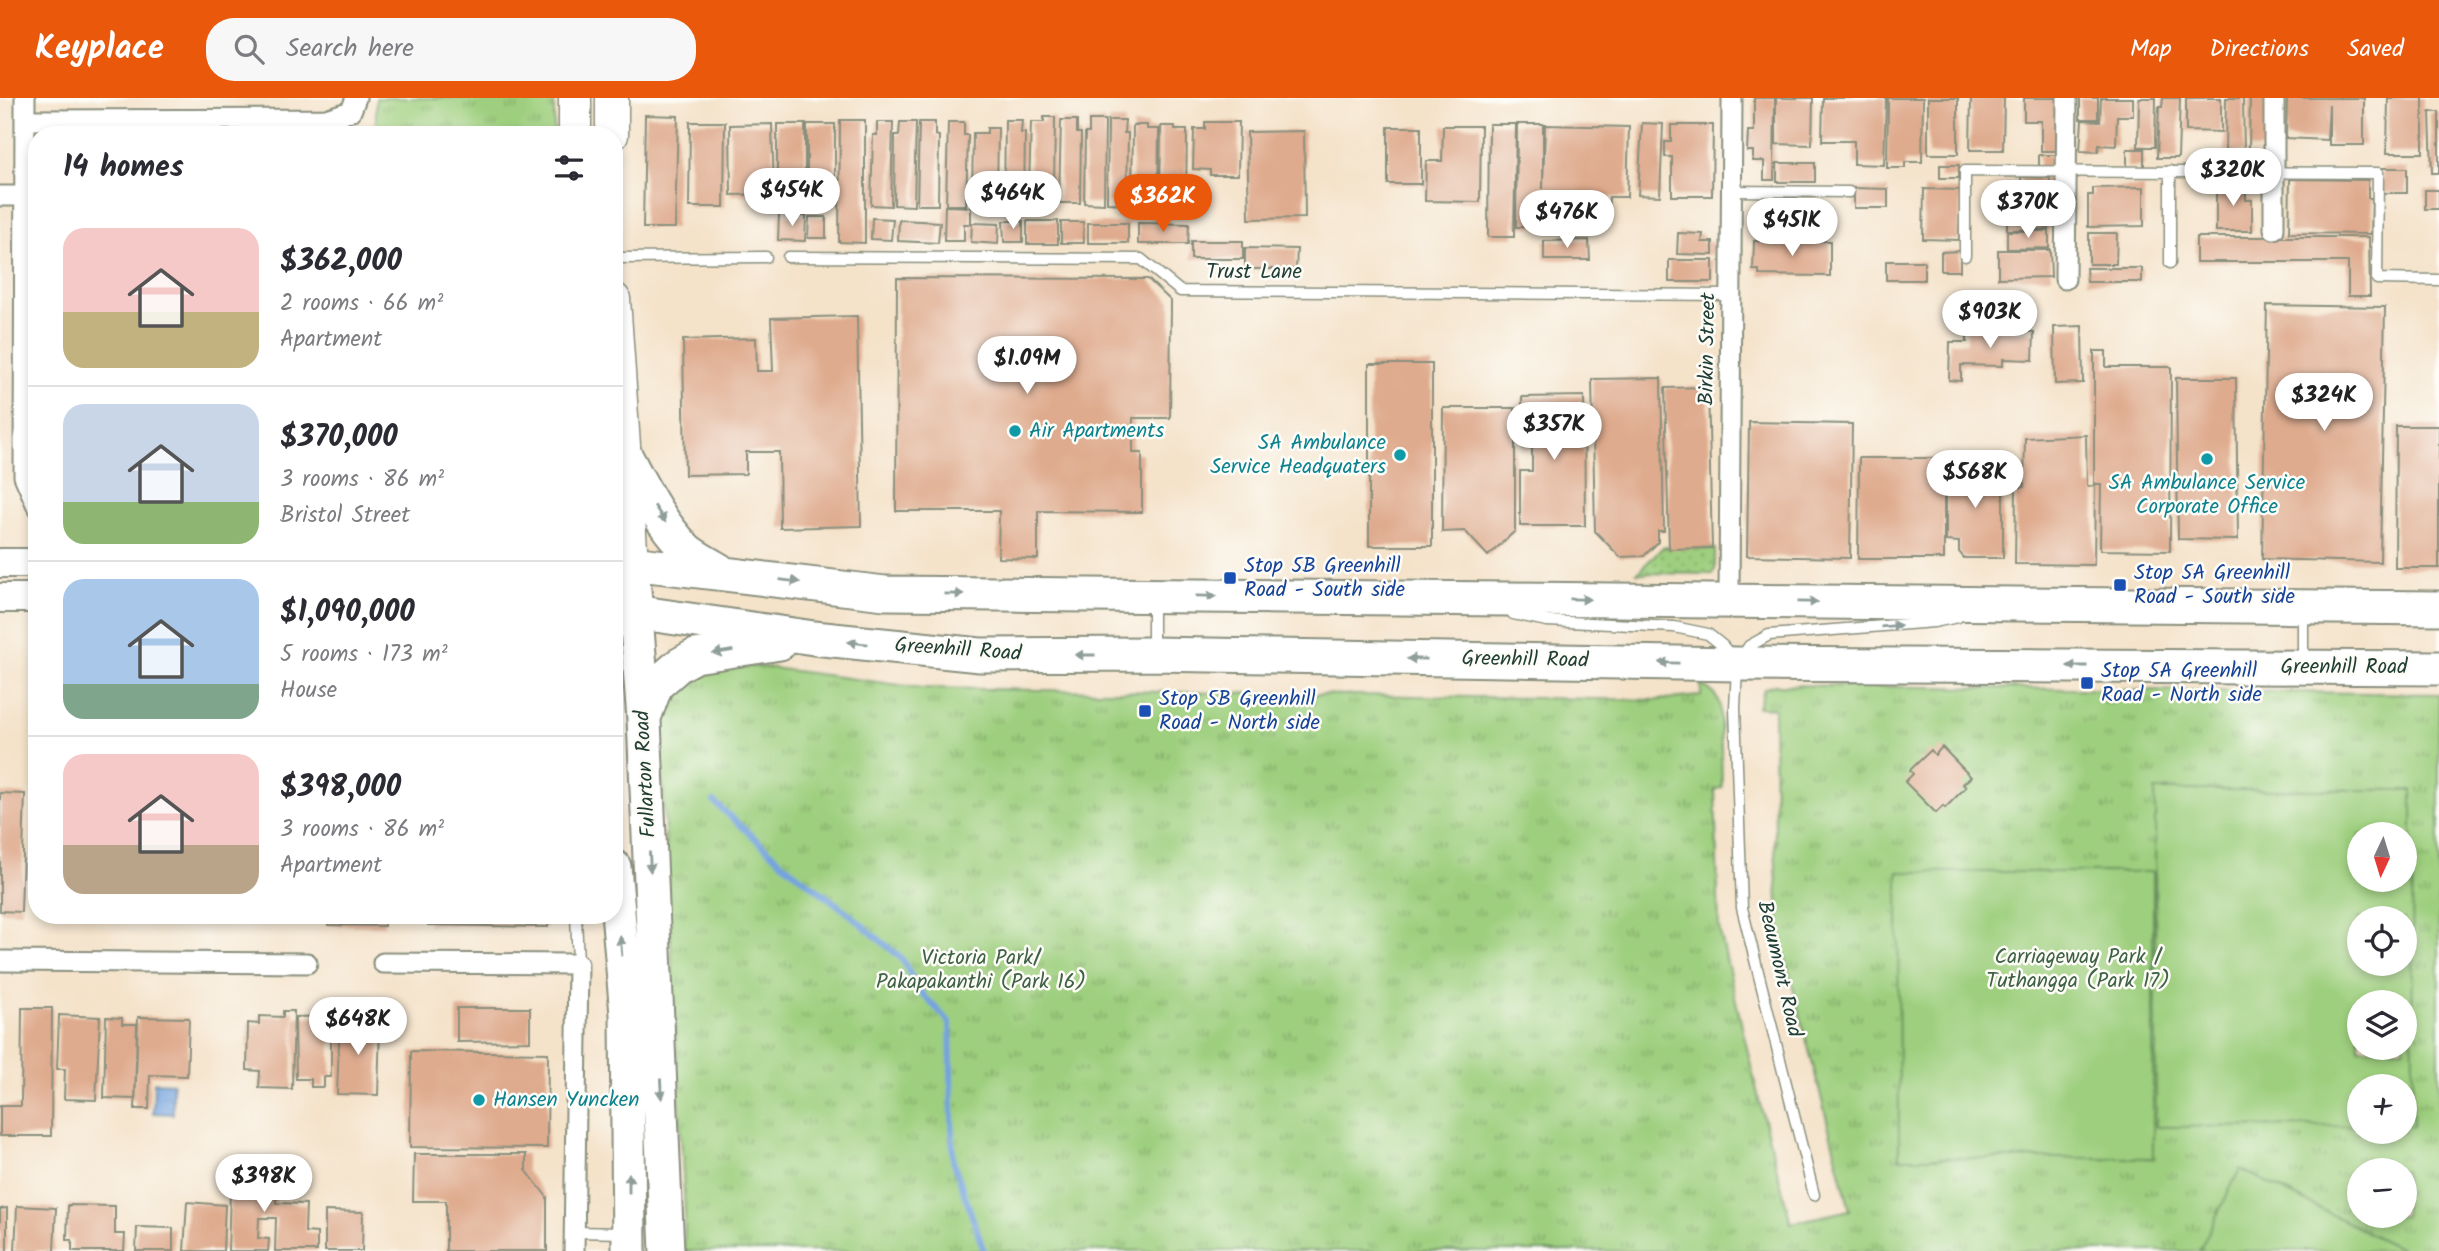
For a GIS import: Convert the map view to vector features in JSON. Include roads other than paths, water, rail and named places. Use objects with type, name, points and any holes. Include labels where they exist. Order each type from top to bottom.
[{"type":"highway","points":[[625,455],[647,495],[687,550],[723,572]]},
{"type":"highway","points":[[623,562],[885,593],[2439,608]]},
{"type":"highway","name":"Fullarton Road","points":[[623,562],[625,611],[644,720],[667,1251]]},
{"type":"highway","name":"Greenhill Road","points":[[625,611],[814,638],[980,655],[1153,654],[1737,664],[2439,668]]},
{"type":"highway","points":[[644,720],[656,685],[679,665],[695,656],[814,638]]},
{"type":"highway","points":[[619,924],[627,1014],[629,1242]]},
{"type":"main road","points":[[575,126],[576,98]]},
{"type":"main road","points":[[612,98],[612,126]]},
{"type":"main road","name":"Fullarton Road","points":[[623,427],[623,562]]},
{"type":"main road","points":[[0,563],[28,563]]},
{"type":"main road","points":[[0,598],[28,598]]},
{"type":"street","points":[[25,98],[24,476],[28,485]]},
{"type":"street","points":[[25,120],[326,119],[351,111],[356,98]]},
{"type":"street","name":"Birkin Street","points":[[1729,601],[1732,98]]},
{"type":"street","points":[[2065,279],[2067,98]]},
{"type":"street","points":[[2274,98],[2274,229]]},
{"type":"street","points":[[0,196],[24,196]]},
{"type":"street","points":[[0,961],[307,962]]},
{"type":"street","points":[[383,963],[578,964],[574,1241]]},
{"type":"lane","points":[[1965,256],[1965,171],[2378,173],[2377,279],[2439,280]]},
{"type":"lane","points":[[2170,171],[2170,263]]},
{"type":"lane","points":[[1733,191],[1849,192]]},
{"type":"lane","points":[[623,258],[766,257]]},
{"type":"lane","name":"Trust Lane","points":[[788,257],[1141,259],[1180,291],[1732,295]]},
{"type":"lane","points":[[1153,596],[1153,654]]},
{"type":"lane","points":[[1444,598],[1495,610]]},
{"type":"lane","points":[[1508,612],[1547,621],[1674,627],[1708,634],[1723,646],[1737,664],[1749,646],[1769,635],[1934,622],[2019,604]]},
{"type":"lane","points":[[2302,667],[2304,607]]},
{"type":"lane","name":"Beaumont Road","points":[[1737,664],[1735,708],[1742,908],[1814,1195]]},
{"type":"lane","points":[[576,924],[578,964]]},
{"type":"lane","points":[[574,1241],[629,1242]]},
{"type":"water","points":[[154,1082],[173,1083],[173,1114],[153,1113]]},
{"type":"waterway","points":[[714,802],[785,865],[847,912],[902,959],[918,989],[950,1023],[953,1161],[984,1251]]},
{"type":"place","name":"Air Apartments","points":[[1015,431]]},
{"type":"place","name":"SA Ambulance Service Headquaters","points":[[1400,455]]},
{"type":"place","name":"SA Ambulance Service Corporate Office","points":[[2207,459]]},
{"type":"place","name":"Stop 5B Greenhill Road - South side","points":[[1230,578]]},
{"type":"place","name":"Stop 5A Greenhill Road - South side","points":[[2120,585]]},
{"type":"place","name":"Stop 5A Greenhill Road - North side","points":[[2087,683]]},
{"type":"place","name":"Stop 5B Greenhill Road - North side","points":[[1145,711]]},
{"type":"place","name":"Hansen Yuncken","points":[[479,1100]]},
{"type":"park label","name":"Carriageway Park / Tuthangga (Park 17)","points":[[2078,969]]},
{"type":"park label","name":"Victoria Park/ Pakapakanthi (Park 16)","points":[[981,970]]}]
